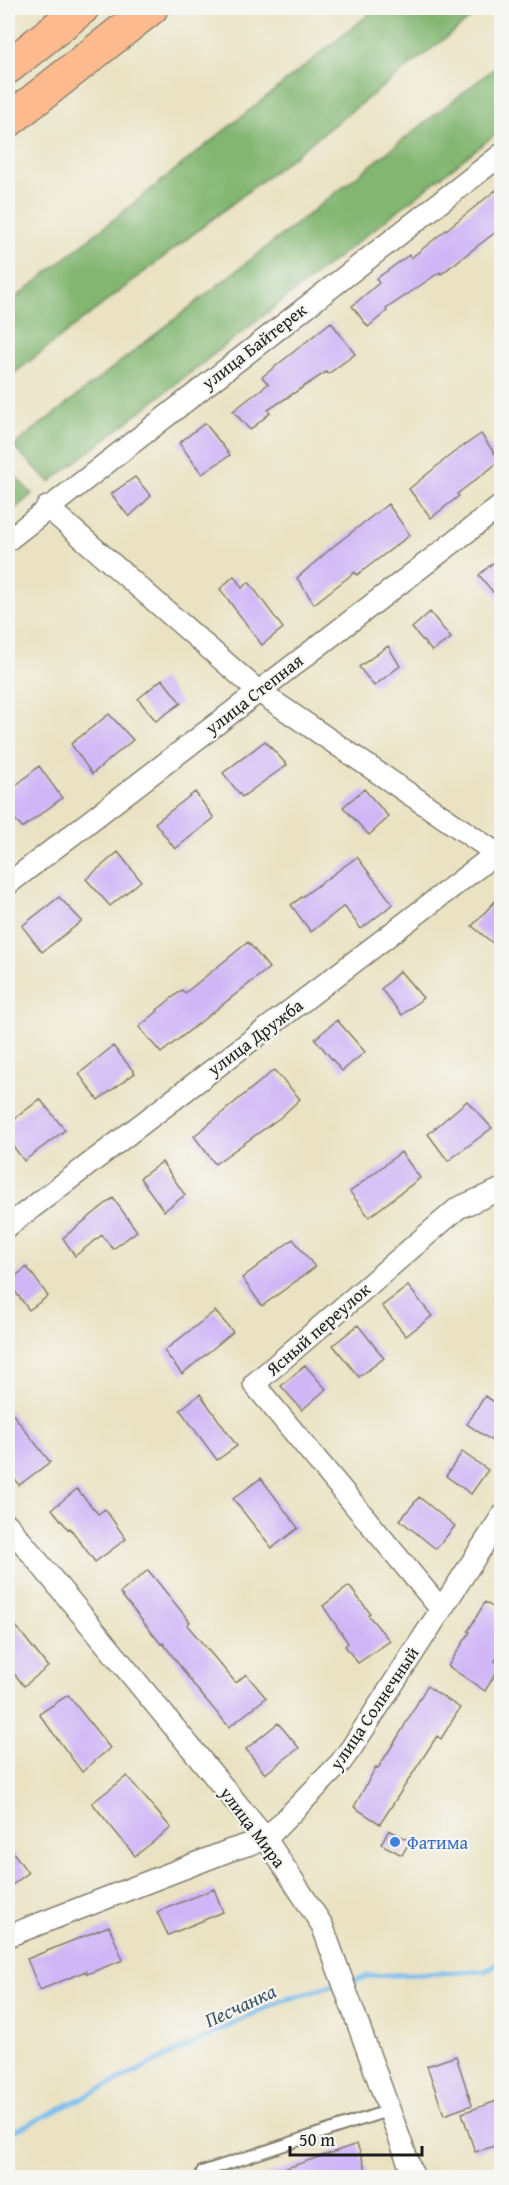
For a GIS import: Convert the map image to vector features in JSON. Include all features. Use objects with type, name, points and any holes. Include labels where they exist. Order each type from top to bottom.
[{"type":"main road","points":[[8,67],[82,8]]},
{"type":"main road","points":[[8,121],[151,8]]},
{"type":"street","name":"улица Байтерек","points":[[8,540],[47,507],[501,154]]},
{"type":"street","name":"улица Степная","points":[[8,884],[501,505]]},
{"type":"street","points":[[47,507],[258,691],[500,853]]},
{"type":"street","name":"улица Дружба","points":[[8,1226],[500,853]]},
{"type":"street","name":"Ясный переулок","points":[[440,1608],[254,1384],[458,1208],[501,1189]]},
{"type":"street","name":"улица Солнечный","points":[[8,1936],[228,1851],[266,1839],[341,1762],[501,1515]]},
{"type":"street","name":"улица Мира","points":[[8,1525],[266,1839],[322,1925],[414,2178]]},
{"type":"lane","points":[[204,2178],[202,2172],[390,2110]]},
{"type":"green space","points":[[377,8],[484,8],[8,378],[8,304]]},
{"type":"green space","points":[[501,63],[501,130],[50,482],[13,446]]},
{"type":"green space","points":[[8,469],[32,494],[8,515]]},
{"type":"building","points":[[496,190],[501,197],[501,228],[441,274],[440,272],[386,309],[387,311],[368,327],[352,306],[379,283],[376,279],[409,255],[411,258]]},
{"type":"building","points":[[331,322],[355,354],[328,374],[326,372],[268,410],[270,413],[250,430],[233,411],[268,384],[262,377]]},
{"type":"building","points":[[205,423],[230,455],[202,474],[179,443]]},
{"type":"building","points":[[481,434],[500,461],[457,494],[459,496],[431,518],[409,489],[453,453]]},
{"type":"building","points":[[135,477],[151,496],[129,517],[111,494]]},
{"type":"building","points":[[388,504],[410,535],[357,575],[355,572],[314,604],[297,578]]},
{"type":"building","points":[[501,556],[501,602],[479,575]]},
{"type":"building","points":[[234,576],[242,588],[249,582],[283,628],[262,645],[220,589]]},
{"type":"building","points":[[430,612],[451,638],[432,651],[412,628]]},
{"type":"building","points":[[388,646],[400,666],[374,686],[359,667]]},
{"type":"building","points":[[162,679],[181,703],[156,721],[138,699]]},
{"type":"building","points":[[109,714],[133,740],[92,774],[71,744]]},
{"type":"building","points":[[265,741],[287,765],[242,797],[223,773]]},
{"type":"building","points":[[39,766],[62,798],[22,828],[8,811],[8,792]]},
{"type":"building","points":[[364,789],[389,817],[369,835],[343,807]]},
{"type":"building","points":[[195,792],[214,818],[175,849],[155,823]]},
{"type":"building","points":[[118,852],[141,881],[110,906],[86,879]]},
{"type":"building","points":[[357,857],[393,904],[361,929],[344,906],[311,932],[291,905]]},
{"type":"building","points":[[501,895],[501,950],[472,926]]},
{"type":"building","points":[[59,897],[82,921],[42,952],[22,926]]},
{"type":"building","points":[[248,942],[269,968],[161,1053],[139,1027],[182,990],[185,993]]},
{"type":"building","points":[[400,971],[423,998],[402,1015],[381,989]]},
{"type":"building","points":[[337,1020],[365,1052],[342,1071],[315,1039]]},
{"type":"building","points":[[113,1046],[135,1073],[98,1100],[79,1074]]},
{"type":"building","points":[[274,1070],[300,1099],[281,1117],[215,1164],[194,1136]]},
{"type":"building","points":[[40,1099],[65,1130],[24,1161],[8,1139],[8,1124]]},
{"type":"building","points":[[467,1101],[492,1128],[448,1161],[428,1134]]},
{"type":"building","points":[[401,1152],[420,1178],[369,1217],[350,1192]]},
{"type":"building","points":[[162,1162],[185,1195],[164,1211],[140,1178]]},
{"type":"building","points":[[113,1198],[137,1231],[113,1249],[102,1235],[75,1256],[63,1238]]},
{"type":"building","points":[[293,1239],[315,1267],[262,1306],[242,1278]]},
{"type":"building","points":[[27,1267],[48,1296],[29,1310],[8,1282]]},
{"type":"building","points":[[408,1286],[432,1316],[406,1336],[382,1306]]},
{"type":"building","points":[[215,1311],[233,1332],[182,1374],[164,1351]]},
{"type":"building","points":[[358,1325],[384,1358],[359,1377],[333,1345]]},
{"type":"building","points":[[305,1365],[326,1389],[302,1410],[281,1386]]},
{"type":"building","points":[[200,1394],[237,1446],[217,1460],[180,1410]]},
{"type":"building","points":[[485,1396],[501,1406],[501,1447],[467,1424]]},
{"type":"building","points":[[8,1408],[50,1462],[19,1485],[8,1470]]},
{"type":"building","points":[[462,1452],[488,1470],[471,1494],[446,1476]]},
{"type":"building","points":[[261,1478],[298,1528],[272,1548],[233,1499]]},
{"type":"building","points":[[77,1489],[98,1514],[105,1509],[126,1539],[95,1562],[70,1528],[68,1529],[52,1509]]},
{"type":"building","points":[[419,1497],[455,1526],[436,1549],[400,1520]]},
{"type":"building","points":[[148,1570],[190,1622],[187,1625],[236,1683],[246,1674],[266,1698],[229,1727],[196,1688],[163,1643],[161,1644],[120,1593]]},
{"type":"building","points":[[349,1586],[370,1613],[368,1615],[390,1641],[358,1663],[345,1646],[348,1643],[323,1606]]},
{"type":"building","points":[[485,1602],[501,1613],[501,1651],[495,1661],[501,1665],[485,1691],[448,1666],[470,1632],[468,1631]]},
{"type":"building","points":[[8,1616],[48,1667],[24,1686],[8,1666]]},
{"type":"building","points":[[427,1686],[460,1708],[441,1739],[437,1736],[380,1824],[354,1807],[376,1767],[378,1768],[399,1735]]},
{"type":"building","points":[[68,1695],[110,1748],[82,1772],[39,1714]]},
{"type":"building","points":[[278,1723],[299,1748],[265,1774],[246,1749]]},
{"type":"building","points":[[127,1776],[171,1828],[135,1856],[92,1803]]},
{"type":"building","name":"Фатима","points":[[389,1830],[410,1841],[402,1855],[381,1844]]},
{"type":"building","points":[[8,1845],[28,1873],[8,1888]]},
{"type":"building","points":[[214,1889],[223,1912],[168,1935],[157,1912]]},
{"type":"building","points":[[109,1926],[123,1960],[87,1974],[86,1971],[40,1990],[27,1959]]},
{"type":"building","points":[[456,2056],[472,2105],[444,2115],[427,2066]]},
{"type":"building","points":[[497,2101],[501,2116],[501,2144],[475,2152],[462,2113]]},
{"type":"building","points":[[357,2144],[369,2178],[266,2178],[266,2175]]},
{"type":"waterway","name":"Песчанка","points":[[348,1982],[369,1976],[485,1971],[502,1962]]},
{"type":"waterway","name":"Песчанка","points":[[8,2134],[280,2001],[339,1984]]},
{"type":"place","name":"Фатима","points":[[395,1842]]}]
